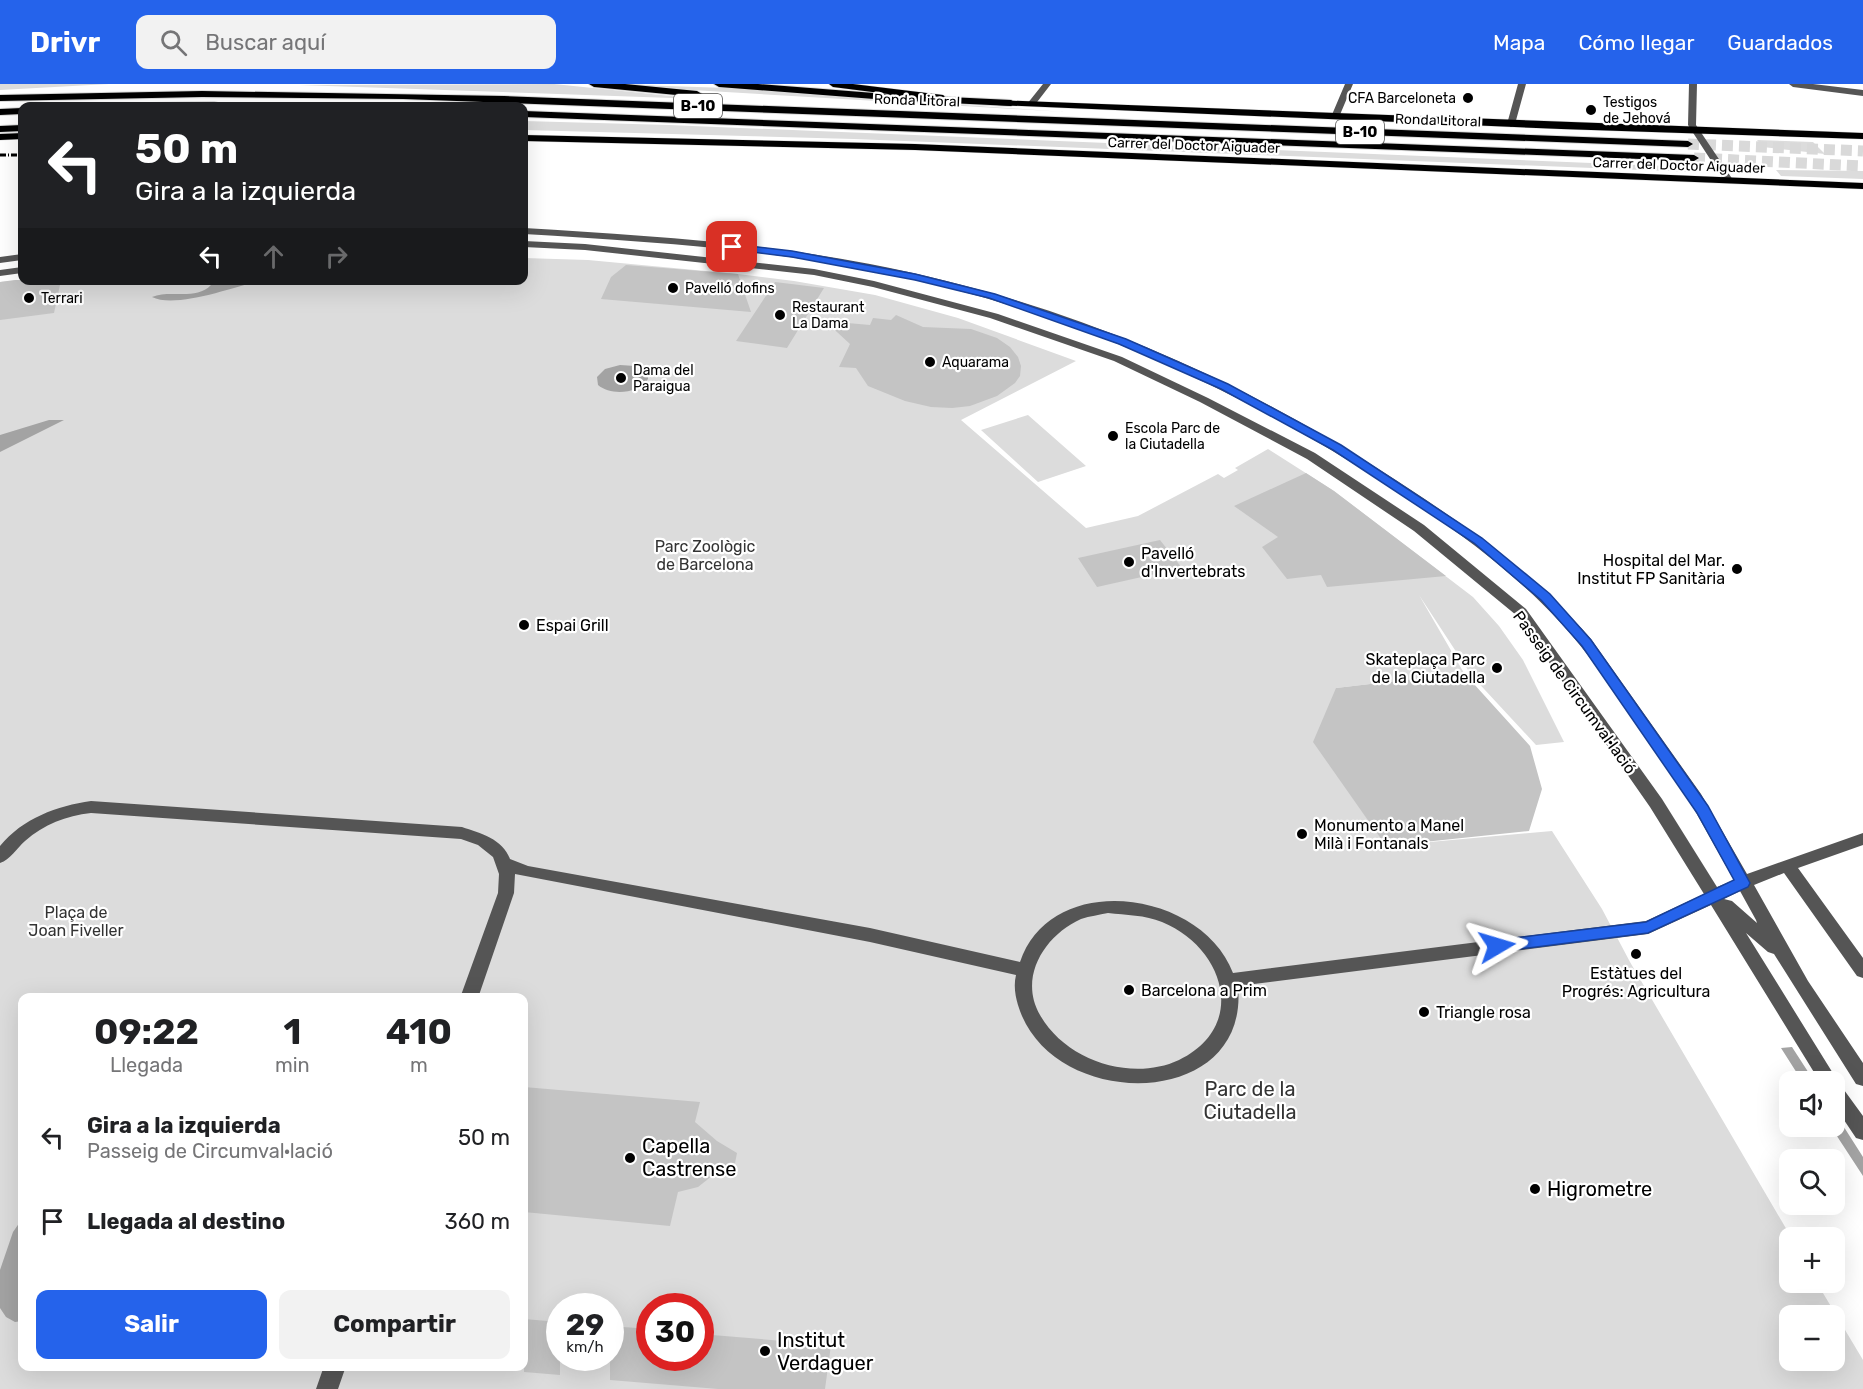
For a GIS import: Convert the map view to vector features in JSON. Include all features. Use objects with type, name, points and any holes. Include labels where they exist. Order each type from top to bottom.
[{"type":"highway","points":[[0,96],[187,84]]},
{"type":"highway","points":[[594,84],[666,92],[1031,119]]},
{"type":"highway","points":[[719,84],[898,98],[1011,103]]},
{"type":"highway","name":"Ronda Litoral","points":[[0,96],[152,93],[489,98],[1688,144]]},
{"type":"highway","points":[[0,112],[18,111]]},
{"type":"highway","name":"Ronda Litoral","points":[[528,115],[1694,158]]},
{"type":"highway","points":[[0,121],[18,120]]},
{"type":"highway","points":[[0,129],[18,128]]},
{"type":"main road","points":[[833,84],[890,92],[1011,103],[1695,132],[1863,136]]},
{"type":"main road","points":[[0,137],[18,136]]},
{"type":"main road","name":"Carrer del Doctor Aiguader","points":[[528,138],[915,147],[1863,186]]},
{"type":"street","points":[[1031,104],[1047,84]]},
{"type":"street","points":[[1335,117],[1349,84]]},
{"type":"street","points":[[1511,124],[1522,84]]},
{"type":"street","points":[[1693,84],[1692,125],[1728,180]]},
{"type":"street","points":[[1793,84],[1863,93]]},
{"type":"street","name":"Passeig de Circumval·lació","points":[[528,231],[712,245],[792,254],[915,277],[992,296],[1123,342],[1225,387],[1270,410],[1386,478],[1478,540],[1545,597],[1586,643],[1696,800],[1783,954]]},
{"type":"street","name":"Passeig de Circumval·lació","points":[[528,244],[585,247],[814,272],[874,284],[994,316],[1118,359],[1204,400],[1311,456],[1419,528],[1521,612],[1656,803],[1823,1071]]},
{"type":"street","points":[[0,260],[18,258]]},
{"type":"street","points":[[0,273],[18,271]]},
{"type":"street","points":[[0,857],[19,836],[43,820],[69,809],[91,807],[462,833],[484,841],[500,854],[507,874],[506,894],[471,993]]},
{"type":"street","points":[[1230,980],[1648,927],[1743,883],[1863,839]]},
{"type":"street","points":[[503,863],[525,872],[870,935],[1024,970]]},
{"type":"street","points":[[1787,865],[1863,970]]},
{"type":"street","points":[[1714,896],[1783,954],[1863,1078]]},
{"type":"street","points":[[1108,907],[1139,909],[1170,918],[1197,934],[1217,955],[1230,980],[1232,1007],[1224,1032],[1206,1054],[1180,1069],[1148,1076],[1113,1075],[1081,1064],[1053,1046],[1033,1022],[1023,996],[1024,970],[1034,946],[1053,927],[1078,914],[1108,907]]},
{"type":"street","points":[[1845,1105],[1863,1132]]},
{"type":"street","points":[[327,1389],[333,1371]]},
{"type":"green space","points":[[0,84],[109,84],[0,90]]},
{"type":"green space","points":[[554,84],[700,99],[299,85]]},
{"type":"green space","points":[[636,85],[728,88],[1065,112],[692,90]]},
{"type":"green space","points":[[528,121],[1689,167],[1693,172],[854,139],[528,130]]},
{"type":"green space","points":[[1757,140],[1813,142],[1825,154],[1763,147]]},
{"type":"green space","points":[[1776,170],[1863,171],[1863,179],[1781,176]]},
{"type":"green space","points":[[528,258],[588,260],[794,281],[875,295],[958,318],[1076,361],[961,420],[1086,528],[1138,516],[1218,474],[1224,478],[1238,470],[1235,468],[1268,449],[1334,491],[1473,597],[1499,626],[1523,660],[1564,742],[1536,745],[1472,676],[1419,595],[1464,673],[1336,688],[1352,796],[1386,846],[1552,831],[1602,909],[1630,962],[1785,1227],[1779,1227],[1779,1293],[1823,1293],[1830,1305],[1779,1305],[1779,1371],[1845,1371],[1845,1330],[1863,1360],[1863,1389],[0,1389],[0,282],[18,280],[18,285],[528,285]]},
{"type":"green space","points":[[1028,415],[1086,466],[1038,482],[981,430]]},
{"type":"shaded area","points":[[211,285],[245,285],[189,299],[162,300],[152,297],[167,294],[190,294],[205,290]]},
{"type":"shaded area","points":[[620,365],[635,366],[646,371],[648,379],[638,388],[624,392],[610,391],[598,385],[597,377],[605,369]]},
{"type":"shaded area","points":[[49,420],[64,420],[0,452],[0,435]]},
{"type":"shaded area","points":[[1792,1047],[1808,1071],[1796,1071],[1781,1048]]},
{"type":"shaded area","points":[[1845,1129],[1863,1157],[1863,1176],[1838,1137],[1845,1137]]},
{"type":"shaded area","points":[[18,1225],[18,1322],[15,1322],[6,1317],[0,1308],[0,1270],[13,1232]]},
{"type":"building","name":"Pavelló dofins","points":[[626,265],[738,274],[751,312],[601,299],[611,277]]},
{"type":"building","name":"Terrari","points":[[18,280],[18,285],[60,285],[54,313],[0,320],[0,282]]},
{"type":"building","name":"Restaurant La Dama","points":[[775,282],[824,288],[787,348],[736,341]]},
{"type":"building","name":"Aquarama","points":[[896,315],[923,327],[971,329],[997,338],[1010,347],[1018,357],[1021,366],[1020,376],[1015,383],[997,396],[970,406],[931,407],[905,401],[868,386],[856,368],[839,367],[850,344],[825,321],[870,325],[873,318],[891,320]]},
{"type":"building","points":[[1306,473],[1334,491],[1446,576],[1327,587],[1321,575],[1287,579],[1262,547],[1278,537],[1234,506]]},
{"type":"building","name":"Pavelló d'Invertebrats","points":[[1160,540],[1182,568],[1097,587],[1078,558]]},
{"type":"building","points":[[1464,673],[1530,746],[1542,789],[1529,831],[1386,846],[1313,742],[1336,688]]},
{"type":"building","name":"Capella Castrense","points":[[528,1087],[700,1102],[695,1122],[717,1141],[737,1153],[735,1163],[727,1171],[712,1176],[698,1187],[678,1192],[670,1226],[528,1212]]},
{"type":"building","points":[[528,1319],[546,1321],[546,1371],[560,1371],[560,1375],[524,1372],[528,1371]]},
{"type":"building","points":[[624,1327],[636,1328],[636,1371],[714,1371],[714,1335],[831,1345],[825,1389],[718,1389],[610,1380],[610,1371],[624,1371]]},
{"type":"tunnel","points":[[1688,144],[1863,151]]},
{"type":"tunnel","points":[[1694,158],[1863,166]]},
{"type":"railway","points":[[0,155],[18,155]]},
{"type":"place","name":"CFA Barceloneta","points":[[1468,98]]},
{"type":"place","name":"Testigos de Jehová","points":[[1591,110]]},
{"type":"place","name":"Pavelló dofins","points":[[673,288]]},
{"type":"place","name":"Terrari","points":[[29,298]]},
{"type":"place","name":"Restaurant La Dama","points":[[780,315]]},
{"type":"place","name":"Aquarama","points":[[930,362]]},
{"type":"place","name":"Dama del Paraigua","points":[[621,378]]},
{"type":"place","name":"Escola Parc de la Ciutadella","points":[[1113,436]]},
{"type":"place","name":"Pavelló d'Invertebrats","points":[[1129,562]]},
{"type":"place","name":"Hospital del Mar. Institut FP Sanitària","points":[[1737,569]]},
{"type":"place","name":"Espai Grill","points":[[524,625]]},
{"type":"place","name":"Skateplaça Parc de la Ciutadella","points":[[1497,668]]},
{"type":"place","name":"Monumento a Manel Milà i Fontanals","points":[[1302,834]]},
{"type":"place","name":"Estàtues del Progrés: Agricultura","points":[[1636,954]]},
{"type":"place","name":"Barcelona a Prim","points":[[1129,990]]},
{"type":"place","name":"Triangle rosa","points":[[1424,1012]]},
{"type":"place","name":"Capella Castrense","points":[[630,1158]]},
{"type":"place","name":"Higrometre","points":[[1535,1189]]},
{"type":"place","name":"Institut Verdaguer","points":[[765,1351]]},
{"type":"route","points":[[732,247],[792,254],[915,277],[992,296],[1123,342],[1225,387],[1337,448],[1478,540],[1545,597],[1586,643],[1703,810],[1743,883],[1648,927],[1497,946]]},
{"type":"park label","name":"Parc Zoològic de Barcelona","points":[[705,555]]},
{"type":"park label","name":"Plaça de Joan Fiveller","points":[[76,921]]},
{"type":"park label","name":"Parc de la Ciutadella","points":[[1250,1100]]}]
